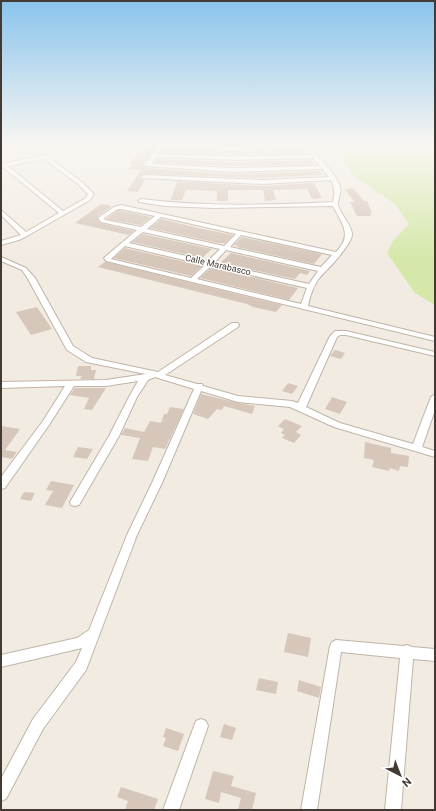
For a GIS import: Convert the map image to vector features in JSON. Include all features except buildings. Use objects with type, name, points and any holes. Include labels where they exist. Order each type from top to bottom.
[{"type":"street","points":[[23,183],[63,214]]},
{"type":"street","points":[[1,243],[17,239],[25,235],[88,199],[91,194],[80,183]]},
{"type":"street","points":[[304,307],[311,287],[347,241],[348,233],[335,204],[339,188],[336,183]]},
{"type":"street","points":[[141,201],[172,205],[235,207],[335,204]]},
{"type":"street","points":[[324,270],[226,247],[103,221],[101,218],[116,208],[122,207],[337,254]]},
{"type":"street","points":[[1,212],[25,235]]},
{"type":"street","points":[[160,215],[107,258],[108,260],[435,339]]},
{"type":"street","points":[[192,281],[240,233]]},
{"type":"street","name":"Calle Marabasco","points":[[124,244],[311,287]]},
{"type":"street","points":[[1,259],[24,269],[32,278],[70,348],[78,355],[88,360],[157,374],[238,399],[292,404],[337,425],[416,447],[435,454]]},
{"type":"street","points":[[2,386],[106,383],[145,378],[157,374],[235,325]]},
{"type":"street","points":[[301,407],[334,336],[338,333],[346,333],[435,354]]},
{"type":"street","points":[[75,502],[114,436],[133,397],[145,378]]},
{"type":"street","points":[[1,485],[46,423],[72,383]]},
{"type":"street","points":[[1,794],[38,724],[81,666],[132,535],[157,483],[199,386]]},
{"type":"street","points":[[416,447],[435,397]]},
{"type":"street","points":[[1,661],[80,644],[94,634]]},
{"type":"street","points":[[309,810],[336,646],[407,651],[435,655]]},
{"type":"street","points":[[393,810],[407,651]]},
{"type":"street","points":[[171,810],[201,726]]},
{"type":"green space","points":[[364,183],[435,183],[435,305],[415,293],[387,253],[393,241],[409,224],[395,204]]}]
